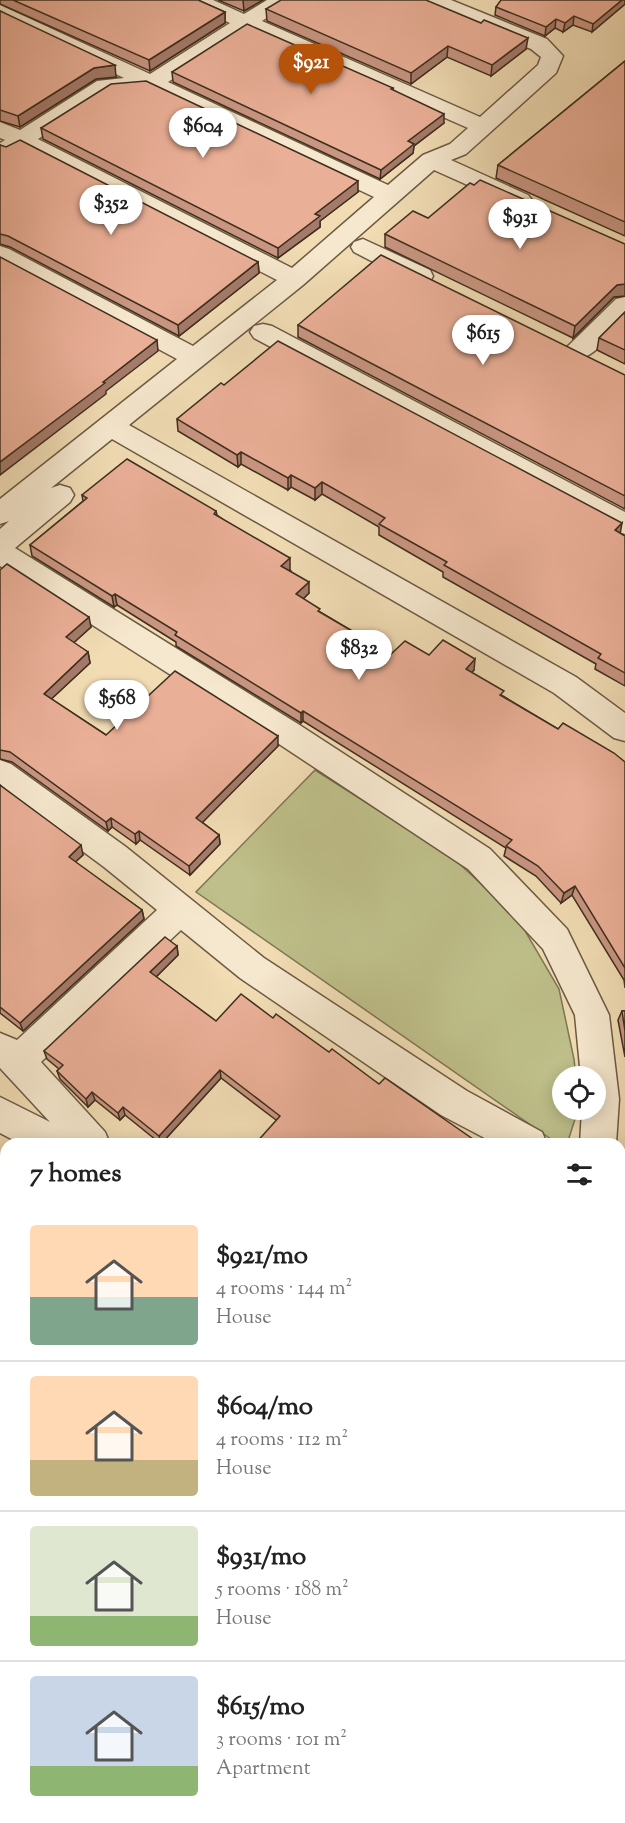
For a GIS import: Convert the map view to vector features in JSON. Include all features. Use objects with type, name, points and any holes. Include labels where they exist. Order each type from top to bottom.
[{"type":"street","points":[[195,0],[482,126]]},
{"type":"street","points":[[0,154],[105,86],[152,82],[281,0]]},
{"type":"street","points":[[0,514],[263,332],[363,247],[456,160],[482,126],[548,68],[552,56],[539,44],[466,5],[433,0]]},
{"type":"street","points":[[0,11],[392,196]]},
{"type":"street","points":[[0,129],[294,279]]},
{"type":"street","points":[[0,544],[121,432],[195,358],[294,279],[431,160],[456,160],[540,209]]},
{"type":"street","points":[[363,247],[438,284]]},
{"type":"street","points":[[0,254],[195,358]]},
{"type":"street","points":[[576,353],[625,305]]},
{"type":"street","points":[[263,332],[625,524]]},
{"type":"street","points":[[121,432],[566,685],[625,729]]},
{"type":"street","points":[[0,552],[286,733],[478,859],[555,939],[592,1015],[601,1099],[598,1138]]},
{"type":"street","points":[[0,773],[116,857],[179,911],[252,968],[444,1097],[518,1138]]},
{"type":"street","points":[[86,1138],[9,1054],[179,911]]},
{"type":"street","points":[[0,1114],[44,1138]]},
{"type":"green space","points":[[315,770],[452,857],[517,917],[559,989],[574,1059],[575,1066],[552,1066],[552,1120],[575,1120],[569,1138],[549,1138],[196,892]]},
{"type":"building","points":[[13,0],[198,0],[225,12],[149,60]]},
{"type":"building","points":[[281,0],[426,0],[481,23],[484,20],[528,38],[492,65],[448,46],[411,73],[266,9]]},
{"type":"building","points":[[501,0],[622,0],[593,24],[574,16],[565,23],[556,19],[546,27],[496,7]]},
{"type":"building","points":[[0,11],[115,65],[94,68],[18,116],[0,110]]},
{"type":"building","points":[[247,24],[393,88],[391,89],[444,114],[408,141],[414,144],[381,170],[172,72]]},
{"type":"building","points":[[625,61],[625,222],[498,165]]},
{"type":"building","points":[[146,81],[358,181],[315,214],[320,216],[278,248],[41,128],[111,84]]},
{"type":"building","points":[[20,140],[258,262],[178,325],[8,236],[0,234],[0,145],[6,147]]},
{"type":"building","points":[[480,180],[625,244],[625,284],[617,285],[575,326],[385,234],[413,211],[428,218],[470,183],[474,185]]},
{"type":"building","points":[[381,255],[625,375],[625,496],[298,325]]},
{"type":"building","points":[[0,257],[157,340],[103,382],[105,383],[0,462]]},
{"type":"building","points":[[625,312],[625,350],[599,338]]},
{"type":"building","points":[[278,341],[622,523],[615,530],[625,536],[625,673],[598,658],[601,654],[444,565],[447,562],[379,524],[385,518],[322,482],[315,488],[291,475],[288,478],[241,452],[237,455],[177,419],[221,383],[224,385]]},
{"type":"building","points":[[127,459],[216,511],[214,514],[290,558],[281,566],[309,582],[296,594],[320,609],[318,611],[391,654],[405,641],[429,655],[443,640],[475,659],[466,669],[504,691],[500,695],[558,729],[563,723],[625,762],[625,968],[575,886],[564,893],[538,866],[506,846],[512,840],[175,635],[177,632],[115,594],[112,596],[30,545],[87,498],[82,495]]},
{"type":"building","points":[[7,564],[89,617],[66,637],[88,652],[44,694],[106,735],[175,671],[278,736],[196,818],[219,835],[189,866],[139,831],[135,834],[111,818],[106,822],[10,752],[0,750],[0,570]]},
{"type":"building","points":[[0,785],[81,845],[69,857],[142,910],[20,1023],[0,1007]]},
{"type":"building","points":[[165,937],[177,946],[150,972],[216,1021],[241,994],[273,1018],[276,1014],[329,1052],[332,1049],[379,1084],[385,1078],[471,1138],[260,1138],[280,1116],[220,1070],[159,1136],[123,1107],[118,1113],[92,1092],[86,1099],[57,1071],[63,1065],[44,1051]]},
{"type":"building","points":[[622,1011],[625,1011],[625,1031]]}]
